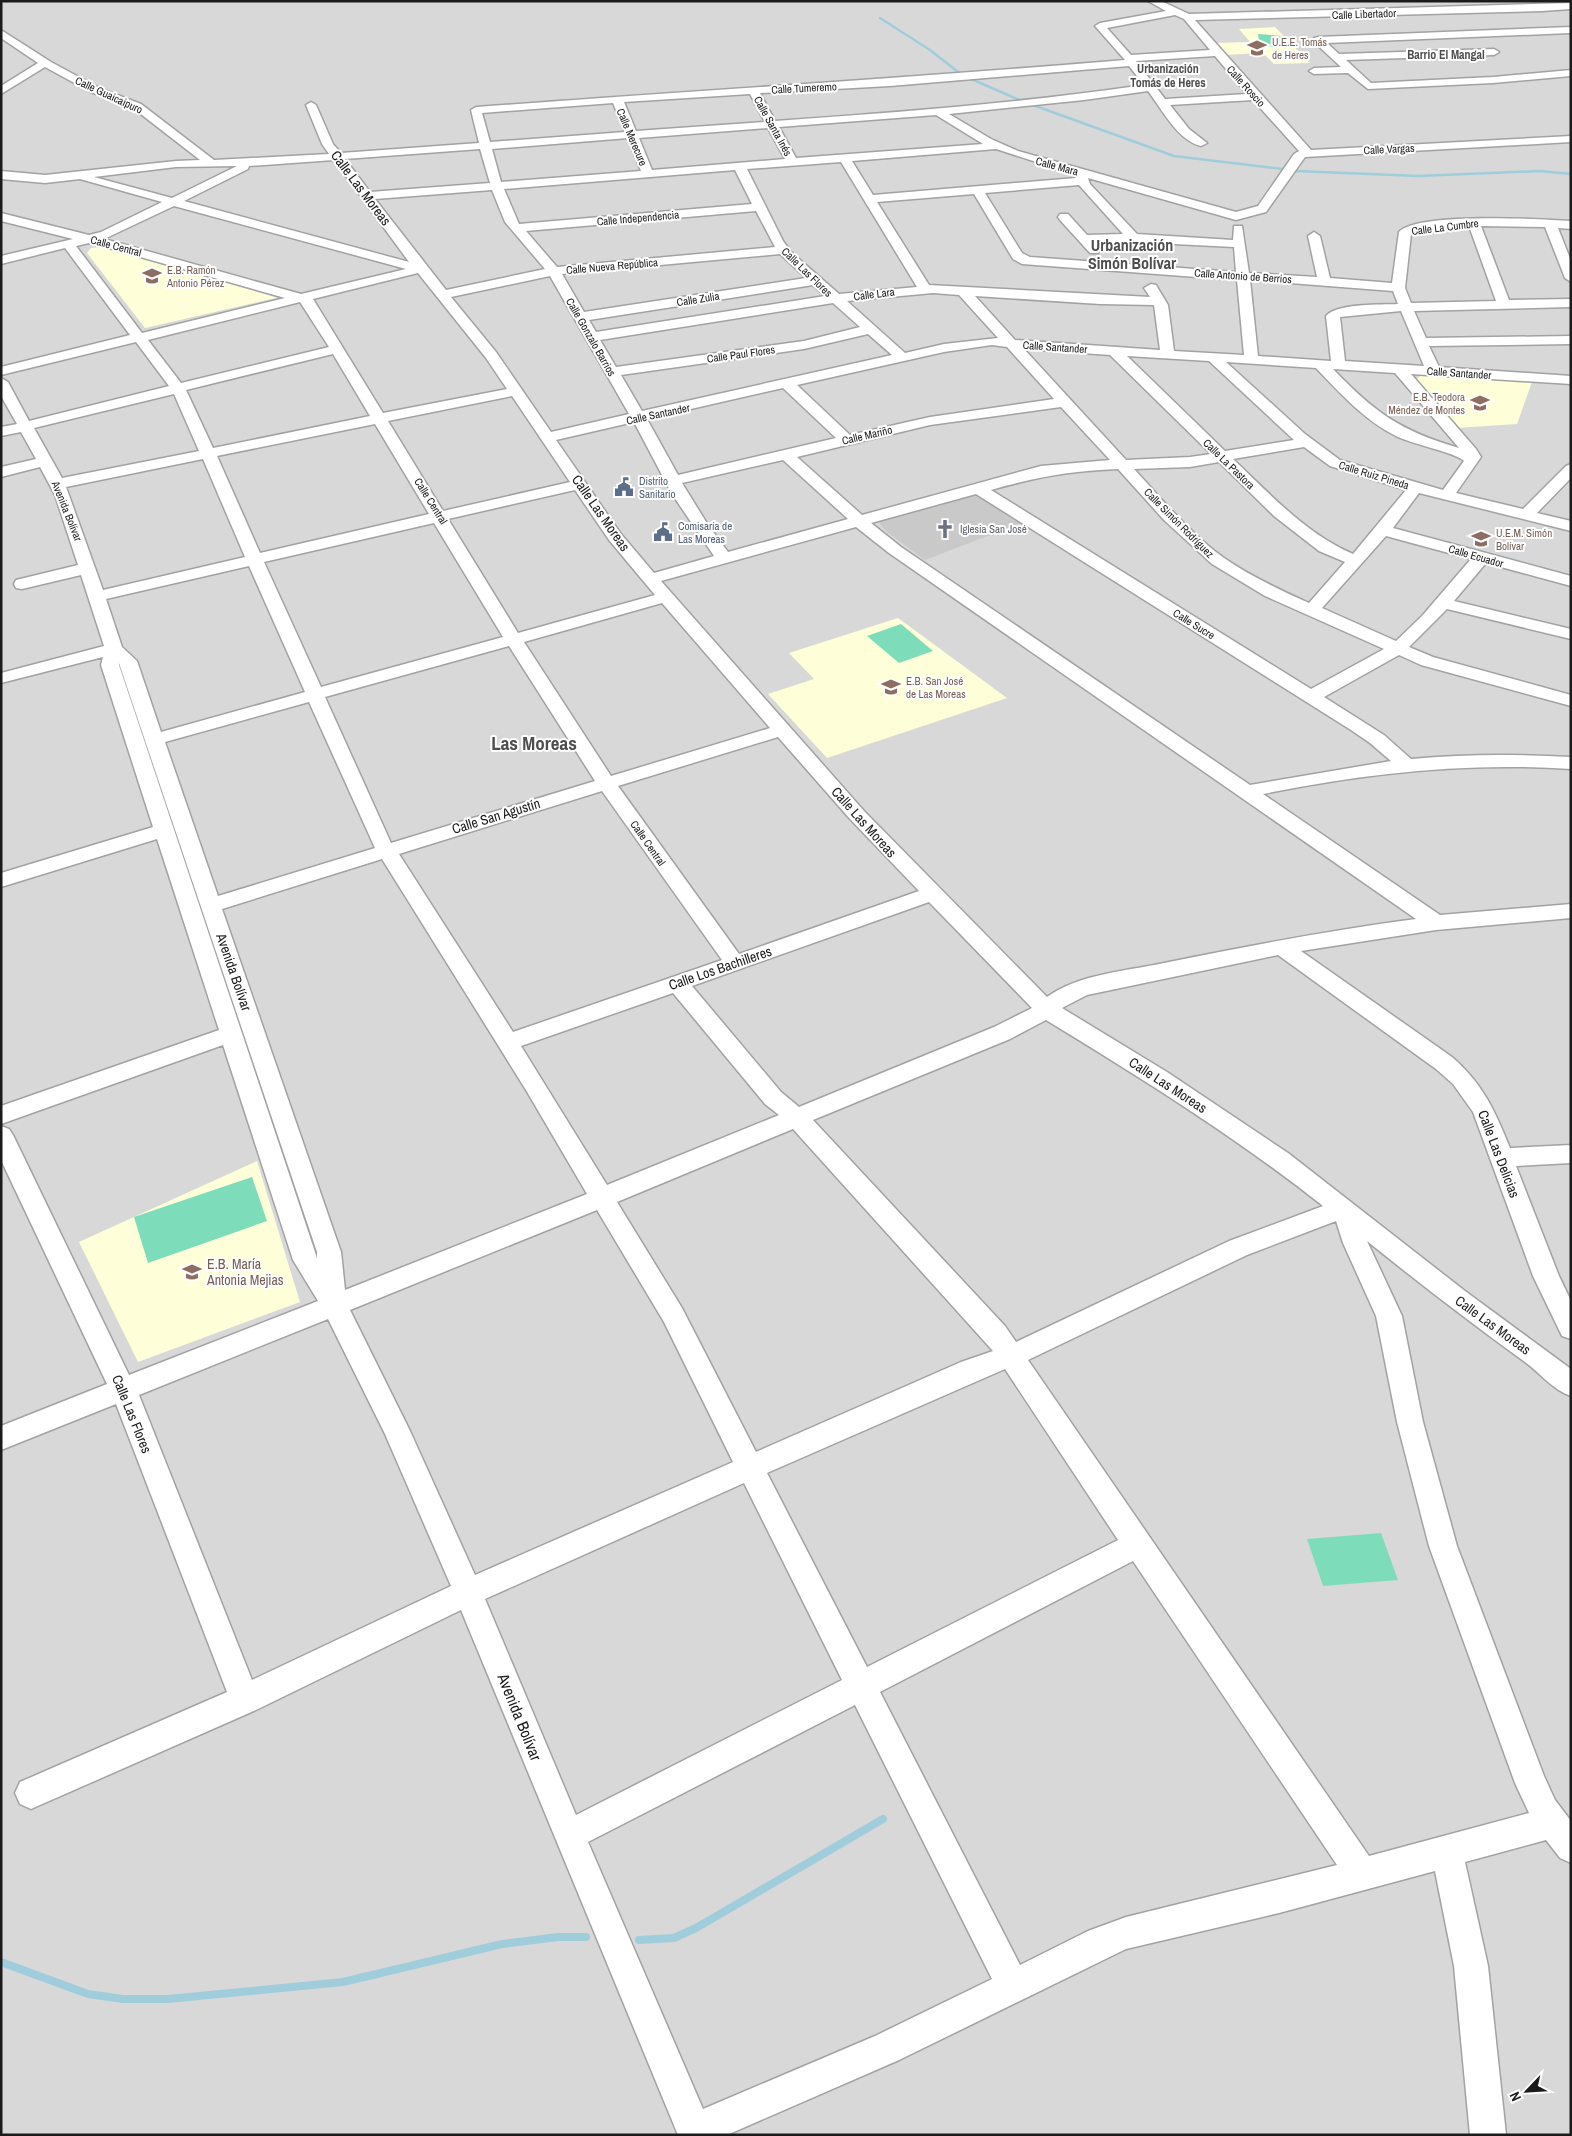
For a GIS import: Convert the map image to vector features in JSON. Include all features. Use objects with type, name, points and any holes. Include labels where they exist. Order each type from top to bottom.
[{"type":"street","points":[[1153,1],[1182,14]]},
{"type":"street","points":[[1324,1],[1357,14]]},
{"type":"street","points":[[1235,5],[1263,16]]},
{"type":"street","points":[[1539,6],[1569,27]]},
{"type":"street","name":"Calle Libertador","points":[[1130,60],[1100,26],[1182,14],[1263,16],[1571,6]]},
{"type":"street","name":"Calle Roscio","points":[[1182,14],[1307,153]]},
{"type":"street","points":[[1569,27],[1473,35],[1318,40],[1348,70],[1368,86],[1493,80],[1571,73]]},
{"type":"street","name":"Calle Guaicaipuro","points":[[1,33],[45,62],[95,90],[137,106],[212,164]]},
{"type":"street","points":[[1335,57],[1494,52],[1473,35]]},
{"type":"street","points":[[1130,60],[1217,53]]},
{"type":"street","points":[[1130,60],[1185,131],[1201,143]]},
{"type":"street","name":"Calle Tumeremo","points":[[476,110],[753,90],[890,83],[1130,60]]},
{"type":"street","points":[[1,91],[45,62]]},
{"type":"street","points":[[1039,70],[1057,79]]},
{"type":"street","points":[[1314,71],[1348,70]]},
{"type":"street","points":[[1437,71],[1484,71],[1523,76]]},
{"type":"street","points":[[890,83],[906,93]]},
{"type":"street","points":[[1074,87],[1092,96]]},
{"type":"street","points":[[1,175],[45,179],[176,164],[252,163],[772,125],[937,112],[1092,96],[1151,87]]},
{"type":"street","name":"Calle Santa Inés","points":[[753,90],[792,162]]},
{"type":"street","points":[[1162,102],[1255,97]]},
{"type":"street","name":"Calle Merecure","points":[[617,99],[648,174]]},
{"type":"street","name":"Calle Mara","points":[[922,102],[996,146],[1033,160],[1081,177],[1236,216]]},
{"type":"street","name":"Calle Las Moreas","points":[[311,104],[328,144],[337,157],[516,391],[616,537],[781,730],[857,815],[932,894],[1046,1009],[1159,1078],[1280,1159],[1456,1298],[1547,1364],[1571,1385]]},
{"type":"street","name":"Calle Gonzalo Barrios","points":[[476,110],[485,146],[508,215],[516,228],[554,271],[700,527],[724,558]]},
{"type":"street","name":"Calle Vargas","points":[[1307,153],[1571,140]]},
{"type":"street","points":[[366,196],[996,146]]},
{"type":"street","points":[[1251,360],[1244,276],[1236,216],[1262,208],[1298,156],[1307,153]]},
{"type":"street","points":[[844,158],[926,289]]},
{"type":"street","points":[[1,260],[92,240],[252,163]]},
{"type":"street","name":"Calle Las Flores","points":[[739,166],[783,250],[835,299],[902,357]]},
{"type":"street","points":[[78,176],[421,269]]},
{"type":"street","points":[[870,199],[1081,177],[1133,238]]},
{"type":"street","name":"Calle Antonio de Berrios","points":[[978,189],[1012,248],[1020,258],[1036,263],[1398,287]]},
{"type":"street","name":"Calle Independencia","points":[[516,228],[759,207]]},
{"type":"street","name":"Calle Central","points":[[1,217],[92,240],[300,297],[308,301],[514,640],[606,782],[735,963]]},
{"type":"street","points":[[1064,217],[1110,267]]},
{"type":"street","points":[[1474,223],[1499,295],[1506,306]]},
{"type":"street","name":"Calle La Cumbre","points":[[1433,371],[1398,287],[1406,231],[1474,223],[1550,223],[1571,225]]},
{"type":"street","points":[[1550,223],[1571,278]]},
{"type":"street","points":[[1314,236],[1324,282]]},
{"type":"street","points":[[1084,239],[1133,238],[1240,244]]},
{"type":"street","points":[[70,246],[178,387],[314,695],[386,851],[509,1042],[654,1280],[695,1356],[1012,1986]]},
{"type":"street","name":"Calle Nueva República","points":[[442,295],[554,271],[783,250]]},
{"type":"street","points":[[1,370],[421,269]]},
{"type":"street","points":[[1136,269],[1159,301],[1167,354]]},
{"type":"street","name":"Calle Zulia","points":[[580,317],[815,281]]},
{"type":"street","name":"Calle Lara","points":[[592,338],[835,299],[926,289],[1100,300],[1159,301]]},
{"type":"street","name":"Calle Simón Rodríguez","points":[[964,292],[1170,517],[1218,561],[1252,582],[1312,611],[1447,668],[1571,701]]},
{"type":"street","points":[[1338,365],[1335,314],[1347,311],[1406,307],[1571,303]]},
{"type":"street","name":"Calle Paul Flores","points":[[612,372],[797,346],[870,329]]},
{"type":"street","points":[[1421,342],[1571,340]]},
{"type":"street","name":"Calle Santander","points":[[548,438],[788,385],[902,357],[981,342],[1571,380]]},
{"type":"street","points":[[1,432],[337,349]]},
{"type":"street","name":"Calle La Pastora","points":[[1114,351],[1222,458],[1296,527],[1333,553],[1356,561]]},
{"type":"street","name":"Calle Ruiz Pineda","points":[[1212,357],[1306,442],[1327,458],[1344,467],[1571,526]]},
{"type":"street","points":[[1320,364],[1371,413],[1394,430],[1415,439],[1473,457]]},
{"type":"street","points":[[1399,369],[1463,442],[1473,457]]},
{"type":"street","name":"Avenida Bolívar","points":[[1,382],[57,484],[70,513],[114,649],[128,661],[329,1252],[334,1304]]},
{"type":"street","points":[[788,385],[846,440]]},
{"type":"street","points":[[57,484],[516,391]]},
{"type":"street","name":"Calle Mariño","points":[[673,481],[946,418],[1063,402]]},
{"type":"street","points":[[650,579],[978,488],[1060,468],[1121,464],[1175,464],[1222,458],[1306,442]]},
{"type":"street","points":[[785,454],[859,521],[936,579],[1437,923]]},
{"type":"street","points":[[1447,495],[1466,472],[1473,457]]},
{"type":"street","points":[[1,472],[45,461]]},
{"type":"street","points":[[1526,515],[1571,469]]},
{"type":"street","points":[[97,596],[580,484]]},
{"type":"street","points":[[1312,611],[1382,530],[1416,487]]},
{"type":"street","name":"Calle Sucre","points":[[978,488],[1377,739],[1407,765]]},
{"type":"street","name":"Calle Ecuador","points":[[1382,530],[1571,581]]},
{"type":"street","points":[[1311,698],[1398,648],[1415,634],[1481,558]]},
{"type":"street","points":[[22,584],[88,568]]},
{"type":"street","points":[[155,739],[666,597]]},
{"type":"street","points":[[1443,603],[1571,634]]},
{"type":"street","points":[[1,678],[114,649]]},
{"type":"street","name":"Avenida Bolívar","points":[[114,649],[110,665],[305,1260],[334,1304],[397,1431],[468,1592],[695,2133]]},
{"type":"street","name":"Calle San Agustín","points":[[211,905],[606,782],[781,730]]},
{"type":"street","points":[[1246,792],[1376,768],[1407,765],[1458,762],[1571,763]]},
{"type":"street","points":[[1,880],[164,830]]},
{"type":"street","name":"Calle Los Bachilleres","points":[[509,1042],[932,894]]},
{"type":"street","points":[[1,1438],[604,1198],[1002,1033],[1046,1009],[1064,996],[1081,989],[1281,946],[1382,929],[1571,911]]},
{"type":"street","name":"Calle Las Delicias","points":[[1281,946],[1418,1044],[1461,1078],[1475,1094],[1483,1109],[1546,1276],[1571,1328]]},
{"type":"street","points":[[677,983],[773,1098],[797,1118],[971,1304],[1012,1356],[1363,1875]]},
{"type":"street","points":[[1,1115],[231,1034]]},
{"type":"street","name":"Calle Las Flores","points":[[1,1135],[123,1389],[244,1700]]},
{"type":"street","points":[[1501,1158],[1571,1154]]},
{"type":"street","points":[[31,1792],[244,1700],[468,1592],[970,1370],[1012,1356],[1221,1256],[1344,1208],[1355,1243],[1389,1316],[1410,1422],[1443,1546],[1531,1783],[1544,1811],[1562,1835],[1447,1852],[1279,1898],[1126,1933],[1077,1953],[887,2048],[695,2133]]},
{"type":"street","points":[[569,1836],[1138,1544]]},
{"type":"street","points":[[1447,1852],[1471,1966],[1488,2135]]},
{"type":"shaded area","points":[[1,1],[1571,1],[1571,2135],[1,2135]]},
{"type":"shaded area","name":"U.E.E. Tomás de Heres","points":[[1275,27],[1310,63],[1274,64],[1263,53],[1224,55],[1214,43],[1250,42],[1239,29]]},
{"type":"shaded area","name":"E.B. Ramón Antonio Pérez","points":[[101,247],[276,298],[145,328],[87,253],[91,248]]},
{"type":"shaded area","name":"E.B. Teodora Méndez de Montes","points":[[1420,376],[1532,382],[1517,424],[1456,428],[1416,380]]},
{"type":"shaded area","name":"Iglesia San José","points":[[977,495],[1024,522],[925,560],[887,532],[879,523],[883,520]]},
{"type":"shaded area","name":"E.B. San José de Las Moreas","points":[[898,618],[1007,698],[827,758],[768,694],[814,679],[789,653]]},
{"type":"shaded area","name":"E.B. María Antonia Mejias","points":[[257,1161],[300,1302],[138,1362],[79,1242]]},
{"type":"green space","points":[[1258,34],[1283,36],[1284,47],[1260,46]]},
{"type":"green space","points":[[901,624],[933,651],[899,663],[867,636]]},
{"type":"green space","points":[[252,1177],[267,1221],[148,1263],[134,1217]]},
{"type":"green space","points":[[1381,1533],[1398,1580],[1323,1586],[1307,1539]]},
{"type":"waterway","points":[[880,18],[930,50],[962,75]]},
{"type":"waterway","points":[[969,78],[1022,101]]},
{"type":"waterway","points":[[1030,104],[1174,156],[1283,169]]},
{"type":"waterway","points":[[1296,171],[1418,176],[1540,171],[1571,174]]},
{"type":"waterway","points":[[639,1940],[674,1938],[696,1928],[883,1819]]},
{"type":"waterway","points":[[1,1962],[88,1994],[123,1999],[168,1999],[343,1982],[502,1944],[558,1937],[586,1937]]},
{"type":"place","name":"U.E.E. Tomás de Heres","points":[[1257,48]]},
{"type":"place","name":"E.B. Ramón Antonio Pérez","points":[[152,276]]},
{"type":"place","name":"E.B. Teodora Méndez de Montes","points":[[1480,403]]},
{"type":"place","name":"Distrito Sanitario","points":[[624,487]]},
{"type":"place","name":"Iglesia San José","points":[[945,529]]},
{"type":"place","name":"Comisaría de Las Moreas","points":[[663,532]]},
{"type":"place","name":"U.E.M. Simón Bolívar","points":[[1481,539]]},
{"type":"place","name":"E.B. San José de Las Moreas","points":[[891,687]]},
{"type":"place","name":"E.B. María Antonia Mejias","points":[[192,1272]]},
{"type":"district","name":"Barrio El Mangal","points":[[1446,55]]},
{"type":"district","name":"Urbanización Tomás de Heres","points":[[1168,76]]},
{"type":"district","name":"Urbanización Simón Bolívar","points":[[1132,254]]},
{"type":"district","name":"Las Moreas","points":[[534,743]]}]
